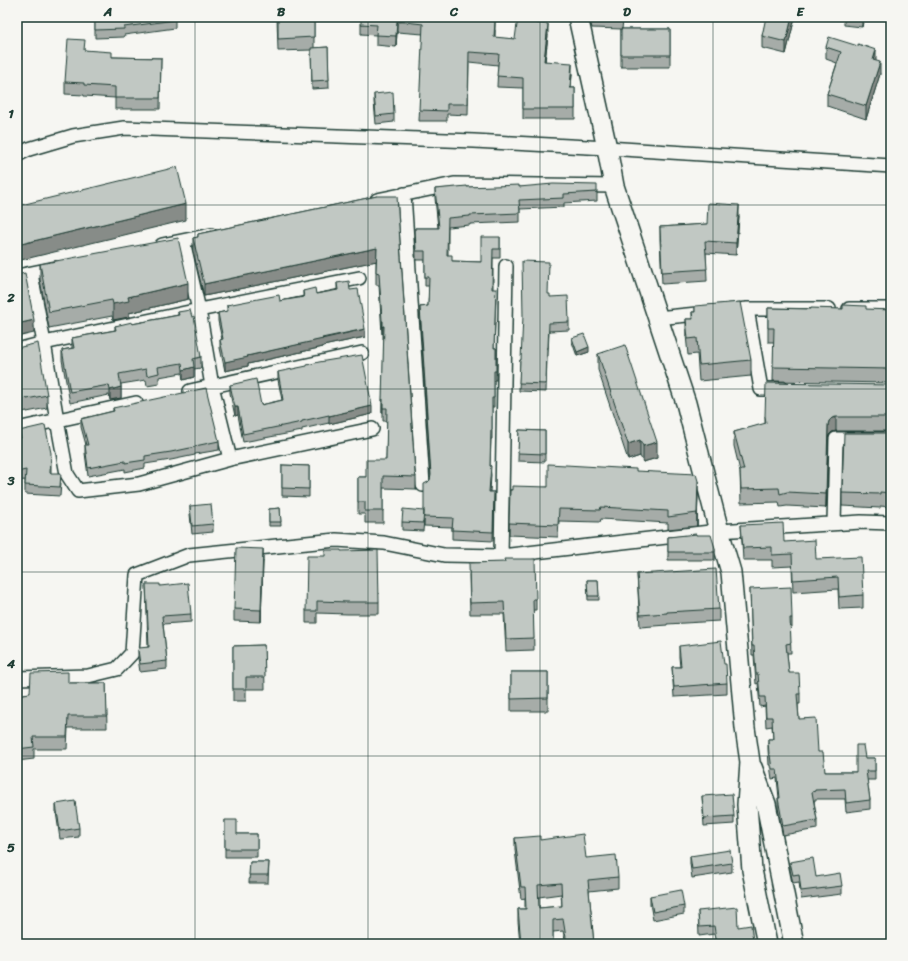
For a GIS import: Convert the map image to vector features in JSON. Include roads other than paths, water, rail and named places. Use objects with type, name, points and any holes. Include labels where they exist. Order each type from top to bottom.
[{"type":"street","points":[[575,18],[607,148],[614,186],[686,404],[731,572],[745,728],[750,762],[747,805],[752,870],[767,944]]},
{"type":"street","points":[[17,154],[73,136],[124,128],[466,141],[607,148],[891,166]]},
{"type":"street","points":[[366,202],[454,184],[614,186]]},
{"type":"street","points":[[404,194],[423,485]]},
{"type":"street","points":[[154,247],[221,233]]},
{"type":"street","points":[[183,241],[199,310],[212,386],[230,459]]},
{"type":"street","points":[[17,276],[67,266]]},
{"type":"street","points":[[501,556],[506,266]]},
{"type":"street","points":[[31,274],[67,474],[78,491],[139,484],[230,459],[372,429]]},
{"type":"street","points":[[17,350],[199,310],[359,278]]},
{"type":"street","points":[[657,318],[746,309],[891,309]]},
{"type":"street","points":[[746,309],[761,389],[799,389]]},
{"type":"street","points":[[181,393],[362,353]]},
{"type":"street","points":[[17,429],[150,400]]},
{"type":"street","points":[[834,524],[836,439],[891,439]]},
{"type":"street","points":[[17,678],[88,676],[117,669],[132,653],[137,575],[189,555],[336,540],[384,543],[444,555],[501,556],[719,531],[861,522],[891,523]]},
{"type":"street","points":[[750,762],[766,804],[794,944]]}]
